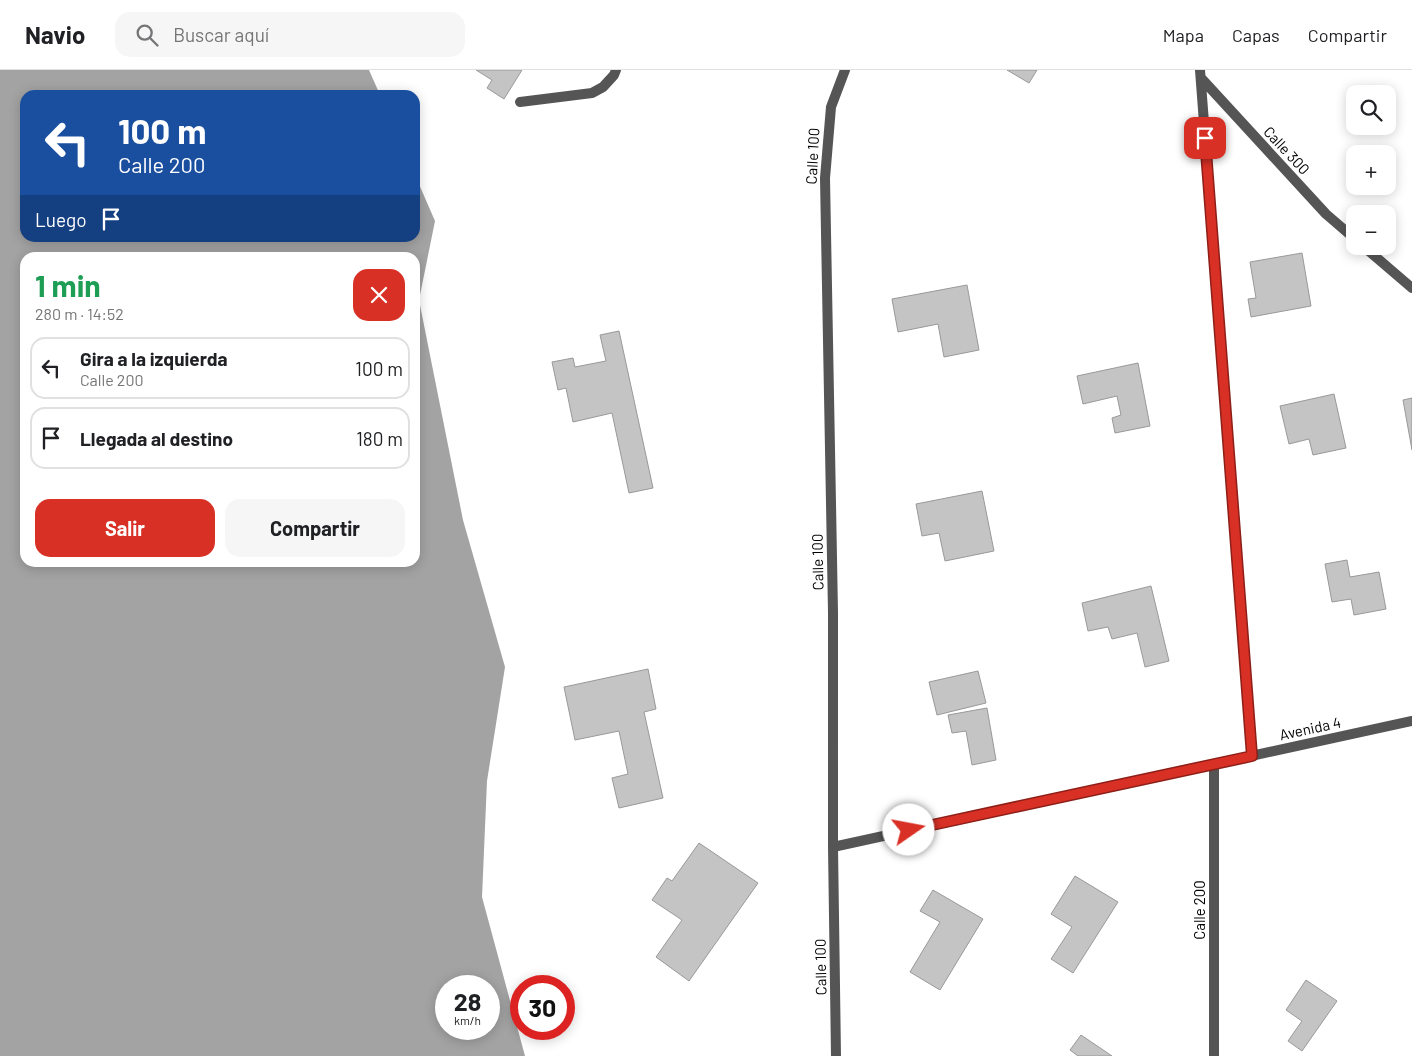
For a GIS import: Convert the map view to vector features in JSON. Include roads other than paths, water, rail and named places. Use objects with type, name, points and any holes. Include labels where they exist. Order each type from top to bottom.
[{"type":"street","points":[[520,102],[592,93],[603,87],[616,70]]},
{"type":"street","name":"Calle 100","points":[[836,1056],[833,847],[833,612],[825,178],[831,107],[845,70]]},
{"type":"street","points":[[1200,74],[1252,756]]},
{"type":"street","name":"Calle 300","points":[[1200,74],[1326,214],[1346,231]]},
{"type":"street","points":[[1374,255],[1412,288]]},
{"type":"street","name":"Avenida 4","points":[[833,847],[1412,721]]},
{"type":"street","name":"Calle 200","points":[[1214,765],[1214,1056]]}]
